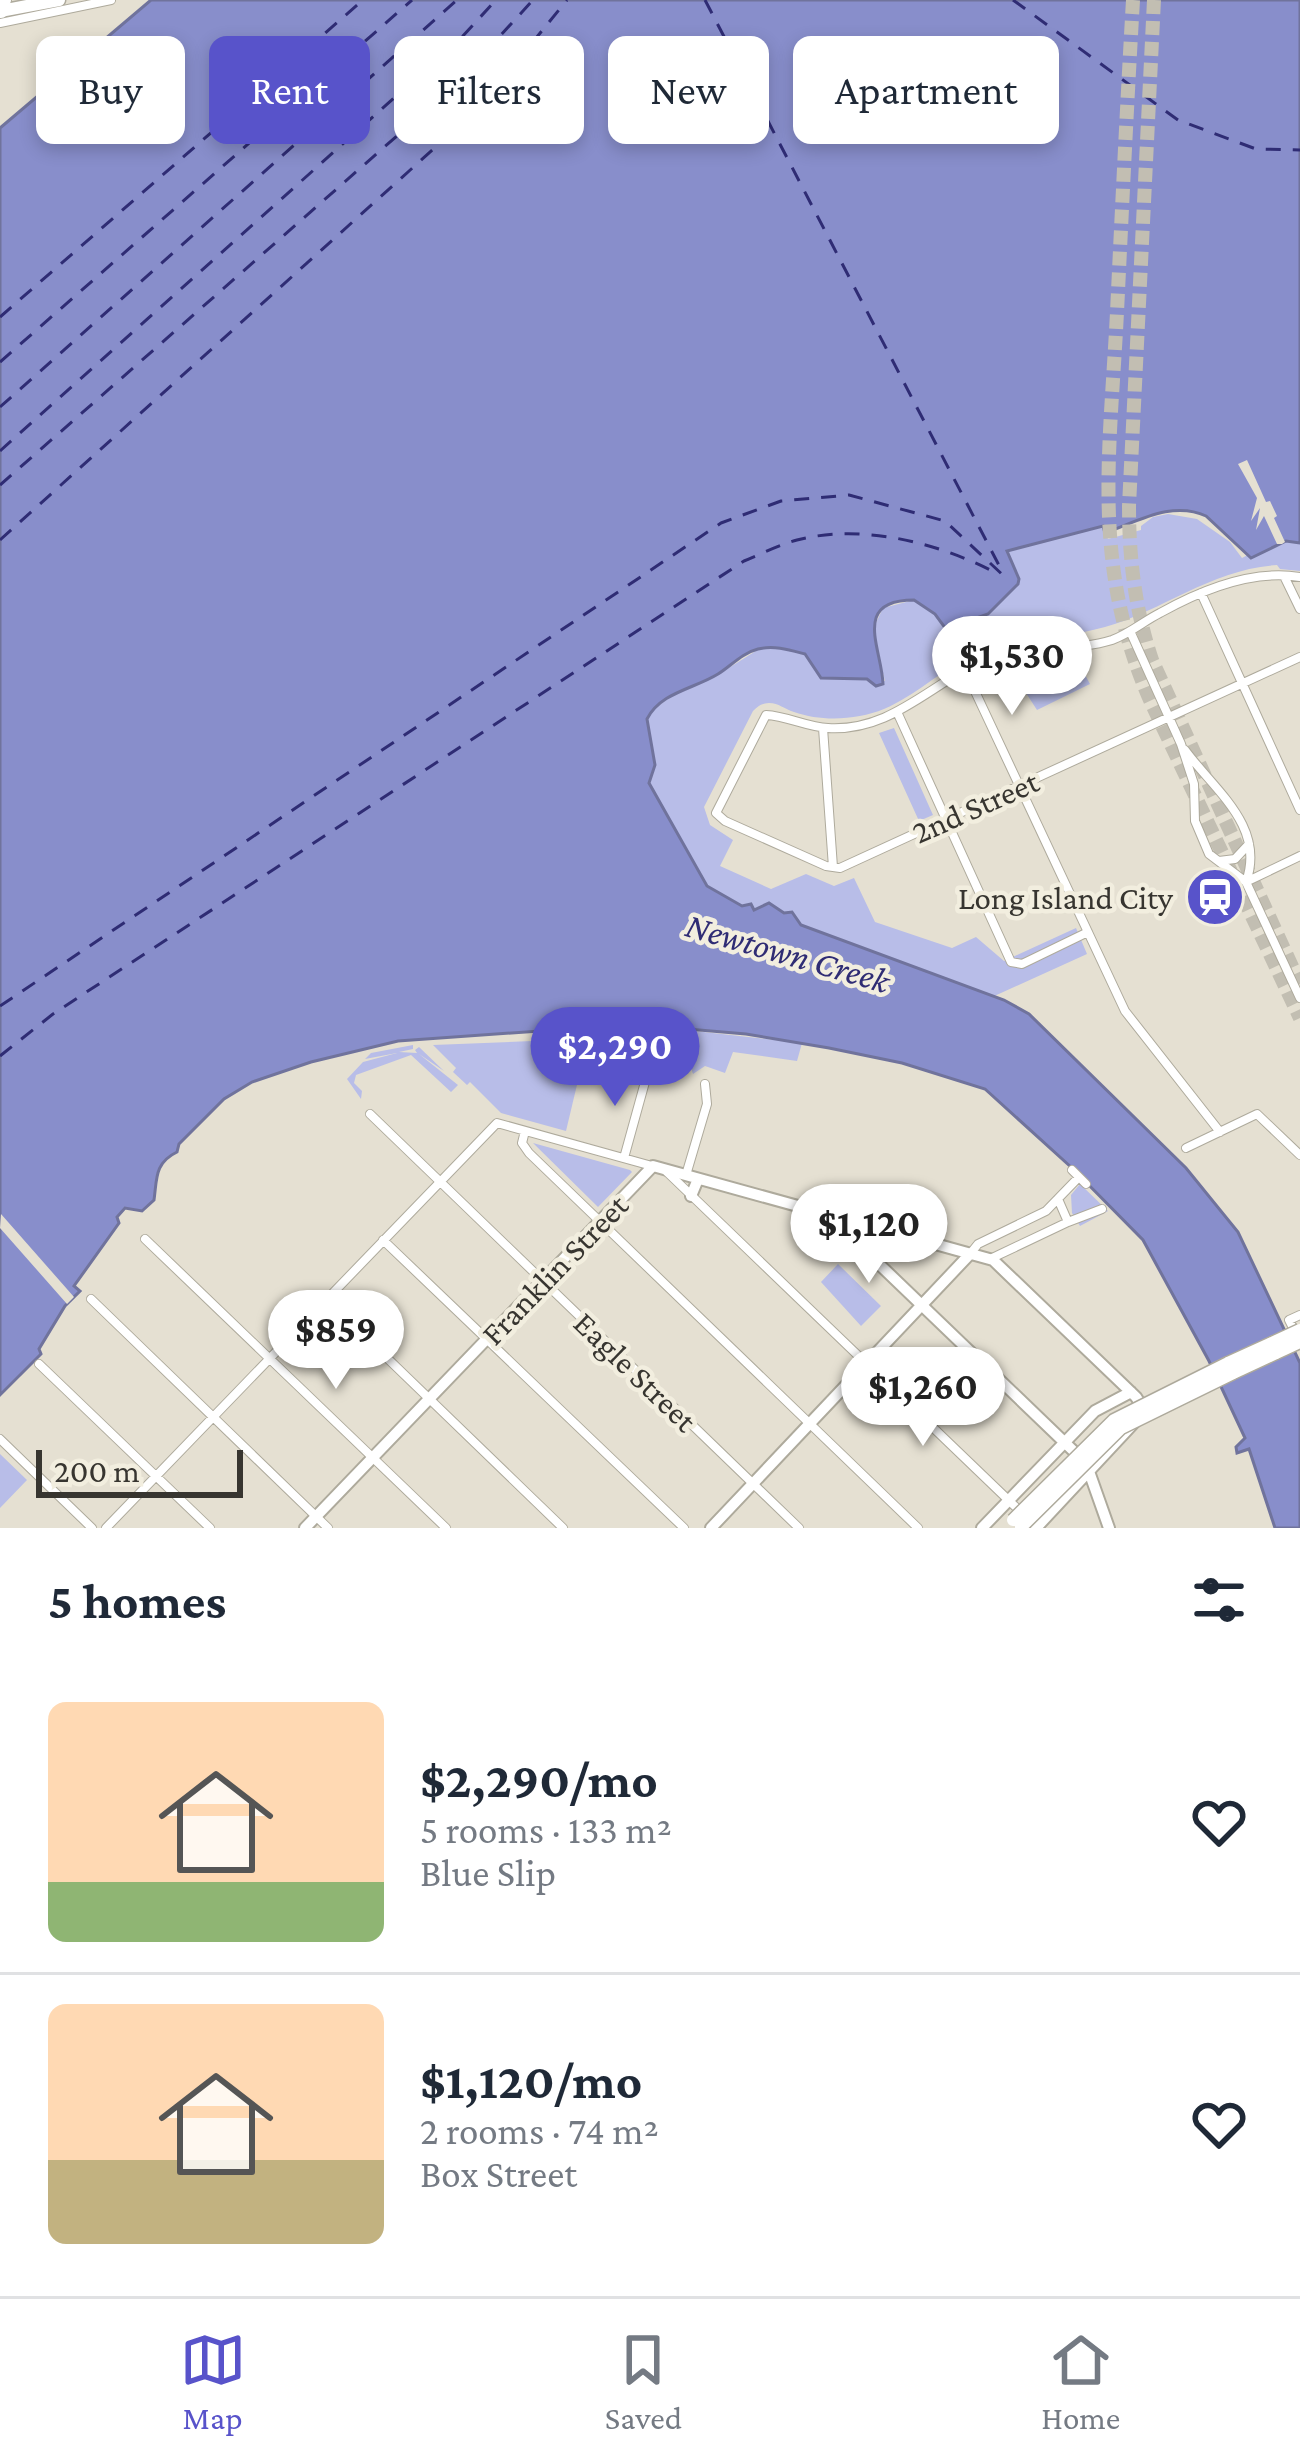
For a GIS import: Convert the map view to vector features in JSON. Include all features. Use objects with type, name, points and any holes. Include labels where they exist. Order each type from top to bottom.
[{"type":"main road","points":[[0,11],[59,0]]},
{"type":"main road","points":[[1015,1526],[1086,1444],[1124,1413],[1300,1330]]},
{"type":"main road","points":[[1015,1526],[1130,1422],[1300,1342]]},
{"type":"street","points":[[0,23],[111,0]]},
{"type":"street","points":[[823,728],[833,868],[716,813],[766,715],[823,728],[868,724],[898,714],[965,670],[1013,651],[1084,646],[1130,631],[1201,593],[1248,579],[1284,574],[1300,577]]},
{"type":"street","points":[[1284,574],[1300,609]]},
{"type":"street","points":[[1201,593],[1300,810]]},
{"type":"street","points":[[1130,631],[1181,744],[1195,788],[1195,821],[1209,854],[1246,881],[1300,998]]},
{"type":"street","name":"2nd Street","points":[[833,868],[1300,657]]},
{"type":"street","points":[[965,670],[1128,1016],[1220,1132]]},
{"type":"street","points":[[898,714],[1011,962],[1022,964],[1088,932]]},
{"type":"street","points":[[1181,744],[1209,782],[1232,802],[1249,844],[1251,866],[1246,881]]},
{"type":"street","points":[[1218,861],[1235,859],[1249,844]]},
{"type":"street","points":[[1246,881],[1300,856]]},
{"type":"street","points":[[623,1158],[645,1082],[643,1064]]},
{"type":"street","points":[[692,1196],[707,1104],[705,1084]]},
{"type":"street","name":"Eagle Street","points":[[370,1114],[799,1528]]},
{"type":"street","points":[[1186,1148],[1257,1114],[1300,1155]]},
{"type":"street","points":[[106,1528],[497,1123],[980,1256],[1131,1392],[1145,1411],[1036,1528],[659,1168]]},
{"type":"street","points":[[525,1131],[524,1148],[918,1528]]},
{"type":"street","name":"Franklin Street","points":[[305,1528],[600,1221],[659,1168]]},
{"type":"street","points":[[980,1256],[978,1244],[1046,1211],[1079,1177]]},
{"type":"street","points":[[1058,1199],[1068,1222]]},
{"type":"street","points":[[711,1528],[951,1279],[980,1256],[1102,1209]]},
{"type":"street","points":[[829,1216],[1081,1457],[1091,1471],[1109,1528]]},
{"type":"street","points":[[860,1244],[861,1232],[869,1227]]},
{"type":"street","points":[[145,1240],[446,1528]]},
{"type":"street","points":[[383,1240],[684,1528]]},
{"type":"street","points":[[951,1279],[980,1256]]},
{"type":"street","points":[[91,1299],[328,1528]]},
{"type":"street","points":[[326,1299],[563,1528]]},
{"type":"street","points":[[1300,1315],[1289,1320],[1300,1342]]},
{"type":"street","points":[[39,1364],[210,1528]]},
{"type":"street","points":[[982,1528],[1099,1408],[1131,1392]]},
{"type":"street","points":[[0,1439],[92,1528]]},
{"type":"shaded area","points":[[1168,514],[1197,519],[1230,542],[1242,558],[1276,540],[1300,543],[1300,571],[1277,565],[1253,568],[1105,627],[987,650],[895,704],[862,716],[816,717],[776,704],[762,705],[753,711],[704,807],[710,825],[733,840],[720,866],[771,889],[806,874],[834,886],[854,878],[875,922],[952,948],[976,937],[1004,961],[1076,928],[1087,954],[990,998],[801,925],[771,907],[753,910],[751,905],[742,906],[707,886],[649,783],[655,760],[647,719],[650,712],[677,692],[759,649],[805,654],[821,678],[885,681],[872,631],[883,608],[914,600],[935,614],[944,627],[978,619],[1019,578],[1006,552],[1103,526],[1108,539],[1141,530],[1153,517]]},
{"type":"shaded area","points":[[1077,660],[1090,684],[1037,710],[1008,665]]},
{"type":"shaded area","points":[[894,728],[933,815],[919,821],[879,733]]},
{"type":"shaded area","points":[[641,1025],[802,1043],[797,1061],[733,1052],[725,1073],[705,1066],[693,1074],[684,1046],[663,1045],[663,1055],[642,1049],[629,1060],[618,1049],[586,1047],[566,1131],[501,1113],[453,1072],[456,1068],[433,1045],[532,1041],[534,1048],[583,1048],[586,1032],[634,1030]]},
{"type":"shaded area","points":[[413,1045],[399,1052],[417,1053],[419,1047],[444,1071],[419,1054],[458,1085],[451,1092],[411,1055],[356,1075],[361,1099],[347,1079],[363,1062],[397,1053],[365,1059],[371,1053]]},
{"type":"shaded area","points":[[533,1143],[630,1170],[632,1172],[598,1207]]},
{"type":"shaded area","points":[[1080,1184],[1108,1211],[1080,1226],[1072,1213],[1071,1195]]},
{"type":"shaded area","points":[[838,1264],[881,1306],[861,1326],[821,1282]]},
{"type":"shaded area","points":[[0,1454],[27,1480],[0,1508]]},
{"type":"water","name":"Newtown Creek","points":[[151,0],[1300,0],[1300,543],[1286,541],[1251,558],[1206,516],[1180,510],[1105,533],[1103,526],[1007,551],[1018,584],[988,614],[957,625],[954,635],[914,600],[882,608],[874,629],[883,684],[821,678],[805,654],[764,648],[669,697],[647,719],[655,765],[649,783],[707,886],[742,906],[751,904],[754,910],[769,903],[784,913],[792,912],[801,925],[1004,1000],[1029,1014],[1186,1168],[1238,1232],[1300,1363],[1300,1528],[1275,1528],[1249,1449],[1237,1453],[1236,1447],[1245,1438],[1143,1240],[985,1089],[902,1063],[746,1034],[641,1025],[634,1030],[586,1032],[584,1040],[545,1042],[540,1031],[398,1041],[252,1082],[224,1099],[164,1161],[154,1200],[142,1211],[125,1208],[117,1217],[119,1223],[74,1286],[80,1291],[65,1306],[39,1349],[41,1354],[0,1395],[0,128],[36,97],[36,144],[185,144],[185,36],[109,36]]},
{"type":"pier","points":[[1247,460],[1277,516],[1282,544],[1277,544],[1264,516],[1256,530],[1260,508],[1251,521],[1257,498],[1238,464]]},
{"type":"pier","points":[[1,1214],[74,1297],[67,1304],[0,1228]]},
{"type":"ferry route","points":[[0,317],[363,0]]},
{"type":"ferry route","points":[[0,362],[412,0]]},
{"type":"ferry route","points":[[0,407],[457,0]]},
{"type":"ferry route","points":[[0,451],[461,38],[496,0]]},
{"type":"ferry route","points":[[0,485],[456,84],[533,0]]},
{"type":"ferry route","points":[[0,540],[480,107],[567,0]]},
{"type":"ferry route","points":[[705,0],[1003,573]]},
{"type":"ferry route","points":[[1013,0],[1178,120],[1256,149],[1300,150]]},
{"type":"ferry route","points":[[0,1006],[721,523],[781,501],[849,495],[945,521],[1005,577]]},
{"type":"ferry route","points":[[0,1056],[53,1014],[744,561],[797,540],[874,535],[926,545],[998,574]]},
{"type":"tunnel","points":[[1133,0],[1109,462],[1112,555],[1119,602],[1150,700],[1300,1018]]},
{"type":"tunnel","points":[[1154,0],[1129,506],[1134,584],[1152,660],[1300,984]]},
{"type":"place","name":"Long Island City","points":[[1215,897]]}]
